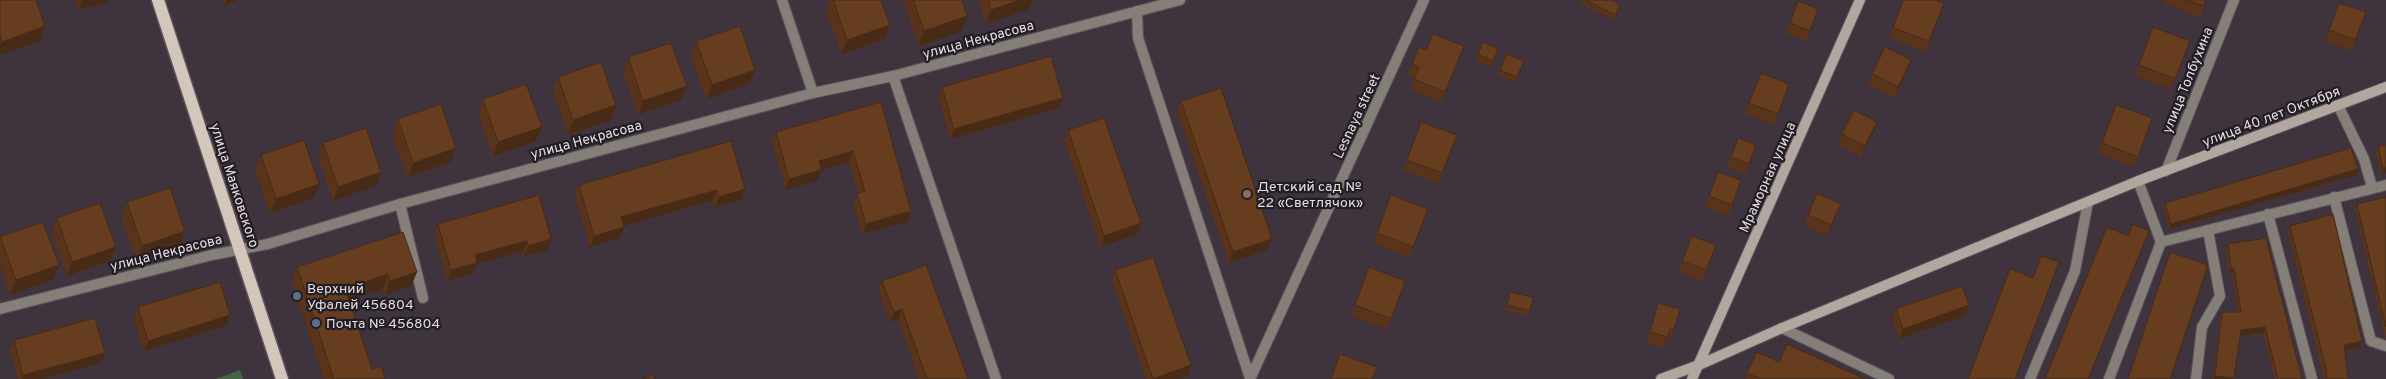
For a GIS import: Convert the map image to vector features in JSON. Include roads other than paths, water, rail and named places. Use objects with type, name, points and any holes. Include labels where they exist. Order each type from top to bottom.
[{"type":"main road","name":"улица Маяковского","points":[[158,0],[282,379]]},
{"type":"street","points":[[782,0],[812,93]]},
{"type":"street","name":"улица Некрасова","points":[[0,309],[240,248],[268,244],[400,204],[812,93],[893,76],[1180,0]]},
{"type":"street","name":"Lesnaya street","points":[[1250,378],[1424,0]]},
{"type":"street","name":"Мраморная улица","points":[[1692,379],[1860,0]]},
{"type":"street","name":"улица Толбухина","points":[[2166,171],[2234,0]]},
{"type":"street","points":[[1137,11],[1138,38],[1250,378]]},
{"type":"street","points":[[893,76],[996,379]]},
{"type":"street","name":"улица 40 лет Октября","points":[[1660,379],[1699,365],[1782,328],[2138,181],[2386,87]]},
{"type":"street","points":[[2338,106],[2364,159],[2372,187]]},
{"type":"street","points":[[2109,379],[2161,242],[2138,181]]},
{"type":"street","points":[[2161,242],[2386,185]]},
{"type":"street","points":[[2334,197],[2371,341],[2386,346]]},
{"type":"street","points":[[2030,379],[2075,271],[2088,202]]},
{"type":"street","points":[[400,204],[423,298]]},
{"type":"street","points":[[2268,214],[2312,379]]},
{"type":"street","points":[[2196,379],[2202,326],[2220,296],[2208,230]]},
{"type":"street","points":[[1782,328],[1889,379]]},
{"type":"place","name":"Детский сад № 22 «Светлячок»","points":[[1247,194]]},
{"type":"place","name":"Верхний Уфалей 456804","points":[[297,296]]},
{"type":"place","name":"Почта № 456804","points":[[316,323]]}]
